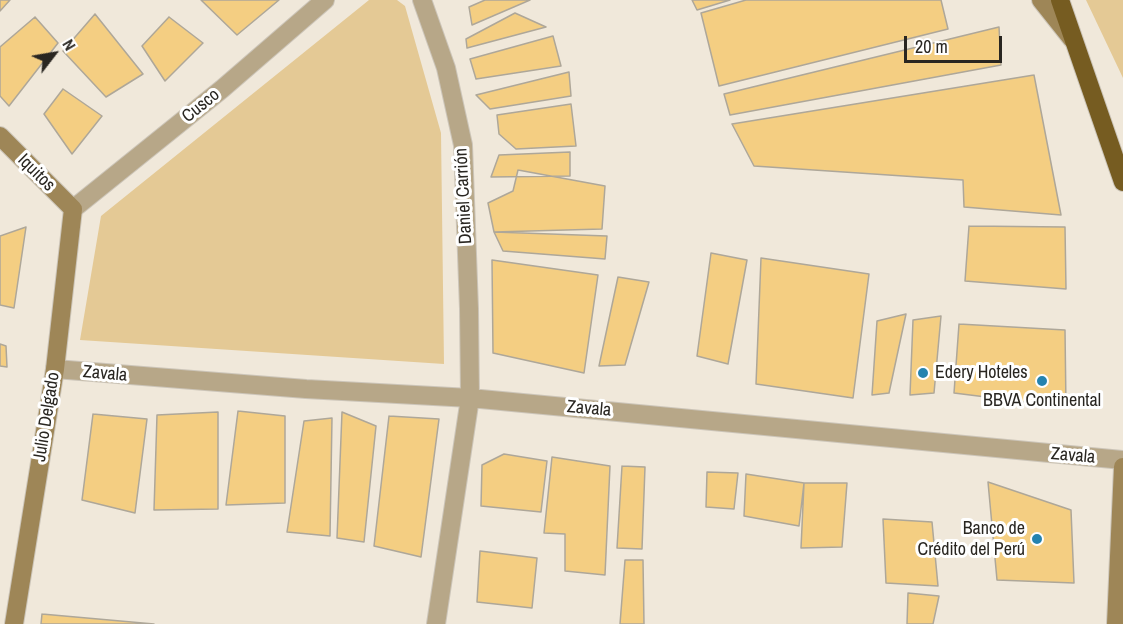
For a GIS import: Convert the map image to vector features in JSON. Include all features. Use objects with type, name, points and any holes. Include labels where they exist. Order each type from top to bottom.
[{"type":"highway","points":[[1060,0],[1123,182]]},
{"type":"street","name":"Cusco","points":[[73,209],[222,89],[326,0]]},
{"type":"street","name":"Daniel Carrión","points":[[422,0],[446,68],[463,145],[470,398],[436,624]]},
{"type":"street","points":[[1041,0],[1076,45]]},
{"type":"street","name":"Iquitos","points":[[0,136],[73,209]]},
{"type":"street","name":"Julio Delgado","points":[[14,624],[55,369],[73,209]]},
{"type":"street","name":"Zavala","points":[[55,369],[306,389],[470,398],[1123,460]]},
{"type":"street","points":[[1116,624],[1123,467]]},
{"type":"shaded area","points":[[369,0],[397,0],[405,6],[441,133],[444,364],[80,340],[101,216]]},
{"type":"shaded area","points":[[1086,0],[1123,0],[1123,78]]},
{"type":"building","points":[[0,0],[10,0],[0,11]]},
{"type":"building","points":[[201,0],[279,0],[237,35]]},
{"type":"building","points":[[485,0],[530,0],[472,25],[469,7]]},
{"type":"building","points":[[692,0],[730,0],[697,10]]},
{"type":"building","points":[[746,0],[941,0],[948,29],[719,86],[701,13]]},
{"type":"building","points":[[515,13],[546,27],[467,48],[466,39]]},
{"type":"building","points":[[95,14],[143,74],[106,97],[63,51]]},
{"type":"building","points":[[35,17],[58,43],[9,106],[0,96],[0,47]]},
{"type":"building","points":[[169,17],[203,43],[165,81],[142,46]]},
{"type":"building","points":[[999,27],[1001,65],[730,115],[724,94]]},
{"type":"building","points":[[553,36],[561,66],[476,79],[470,59]]},
{"type":"building","points":[[569,72],[571,96],[490,109],[476,95]]},
{"type":"building","points":[[1034,75],[1061,215],[964,207],[963,180],[754,166],[732,124]]},
{"type":"building","points":[[63,89],[102,116],[72,154],[44,114]]},
{"type":"building","points":[[571,104],[576,146],[516,149],[499,134],[497,115]]},
{"type":"building","points":[[570,152],[570,176],[491,177],[499,155]]},
{"type":"building","points":[[518,170],[605,186],[602,229],[494,232],[488,203],[513,191]]},
{"type":"building","points":[[969,226],[1065,227],[1066,289],[965,281]]},
{"type":"building","points":[[26,227],[14,308],[0,305],[0,236]]},
{"type":"building","points":[[494,232],[607,236],[605,259],[503,251]]},
{"type":"building","points":[[711,253],[747,260],[728,364],[697,356]]},
{"type":"building","points":[[761,258],[869,274],[853,398],[756,384]]},
{"type":"building","points":[[492,260],[598,275],[584,373],[493,353]]},
{"type":"building","points":[[618,277],[649,282],[625,365],[599,366]]},
{"type":"building","points":[[906,314],[889,393],[872,395],[877,321]]},
{"type":"building","points":[[941,316],[934,393],[910,395],[913,320]]},
{"type":"building","points":[[959,324],[1065,330],[1066,407],[954,393]]},
{"type":"building","points":[[0,344],[6,346],[7,367],[0,366]]},
{"type":"building","points":[[238,411],[285,416],[285,503],[226,505]]},
{"type":"building","points":[[218,412],[218,509],[154,510],[157,415]]},
{"type":"building","points":[[342,412],[376,426],[364,542],[337,538]]},
{"type":"building","points":[[93,414],[147,419],[135,513],[82,500]]},
{"type":"building","points":[[389,416],[439,419],[421,557],[374,546]]},
{"type":"building","points":[[332,418],[330,536],[287,532],[304,421]]},
{"type":"building","points":[[504,454],[547,461],[541,512],[481,506],[482,465]]},
{"type":"building","points":[[552,457],[610,466],[605,575],[565,571],[565,534],[544,533]]},
{"type":"building","points":[[622,466],[645,467],[642,549],[617,548]]},
{"type":"building","points":[[707,472],[738,473],[734,509],[706,507]]},
{"type":"building","points":[[746,474],[804,483],[799,526],[744,516]]},
{"type":"building","points":[[988,482],[1071,510],[1074,583],[997,580]]},
{"type":"building","points":[[804,483],[847,483],[842,547],[801,548]]},
{"type":"building","points":[[883,519],[932,522],[938,586],[886,583]]},
{"type":"building","points":[[480,551],[537,558],[532,608],[477,602]]},
{"type":"building","points":[[625,560],[643,560],[644,624],[620,624]]},
{"type":"building","points":[[908,593],[939,596],[933,624],[907,624]]},
{"type":"building","points":[[42,614],[154,624],[41,624]]},
{"type":"place","name":"Edery Hoteles","points":[[923,373]]},
{"type":"place","name":"BBVA Continental","points":[[1042,381]]},
{"type":"place","name":"Banco de Crédito del Perú","points":[[1037,539]]}]
